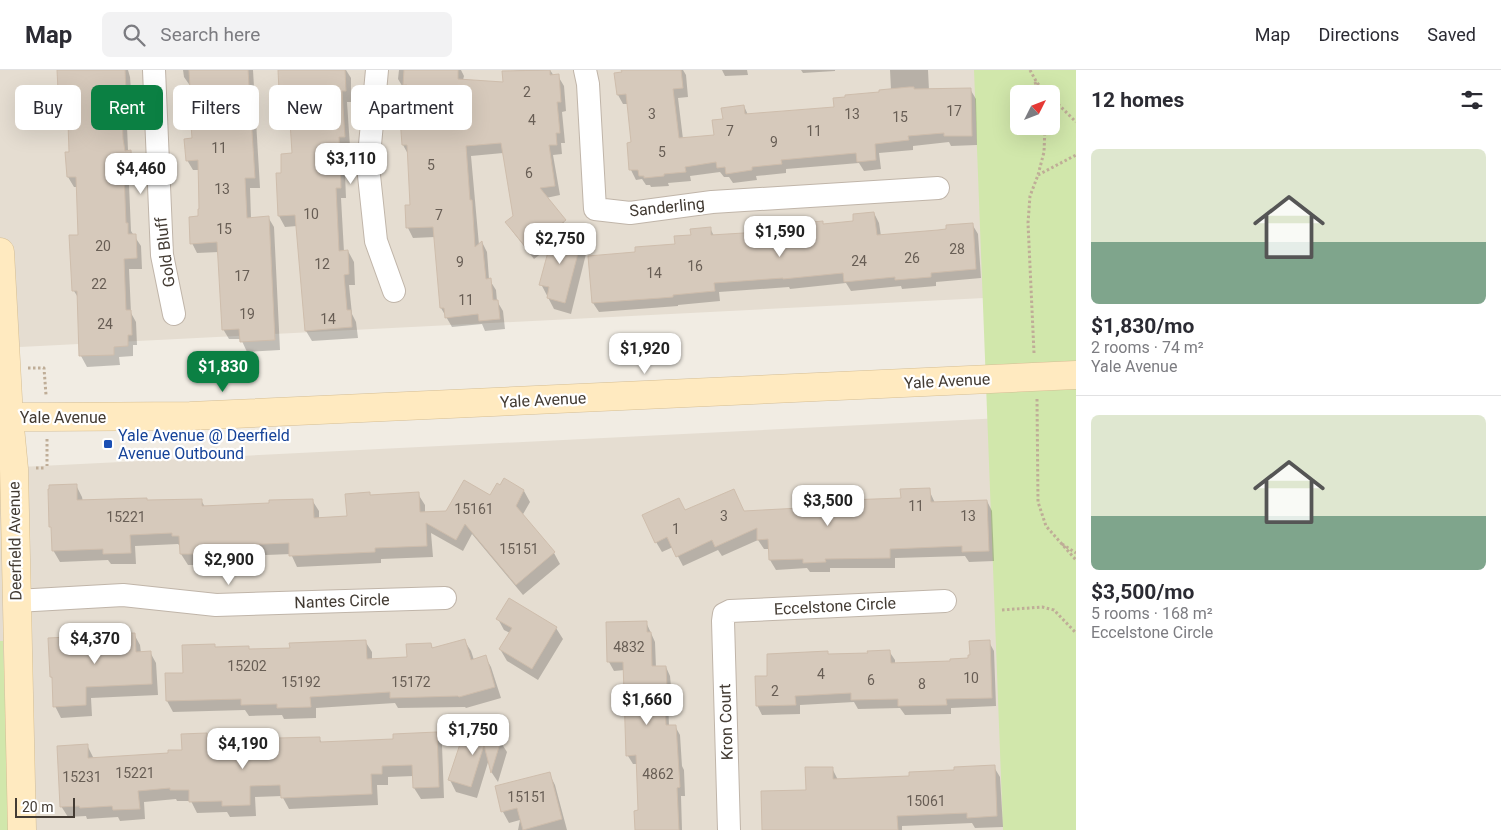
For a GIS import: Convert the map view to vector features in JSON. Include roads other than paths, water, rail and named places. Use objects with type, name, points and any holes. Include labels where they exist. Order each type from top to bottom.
[{"type":"main road","name":"Deerfield Avenue","points":[[0,252],[3,418],[14,469],[8,601],[22,830]]},
{"type":"main road","name":"Yale Avenue","points":[[3,418],[210,415],[1035,366],[1076,375]]},
{"type":"street","name":"Gold Bluff","points":[[154,70],[162,255],[174,314]]},
{"type":"street","points":[[377,70],[368,166],[376,241],[394,291]]},
{"type":"street","name":"Sanderling","points":[[585,70],[588,84],[595,209],[630,213],[712,202],[938,188]]},
{"type":"street","name":"Nantes Circle","points":[[8,601],[123,595],[216,605],[445,598]]},
{"type":"street","name":"Eccelstone Circle","points":[[724,614],[730,612],[946,600]]},
{"type":"street","name":"Kron Court","points":[[724,614],[729,830]]},
{"type":"place","name":"Yale Avenue @ Deerfield Avenue Outbound","points":[[108,444]]}]
